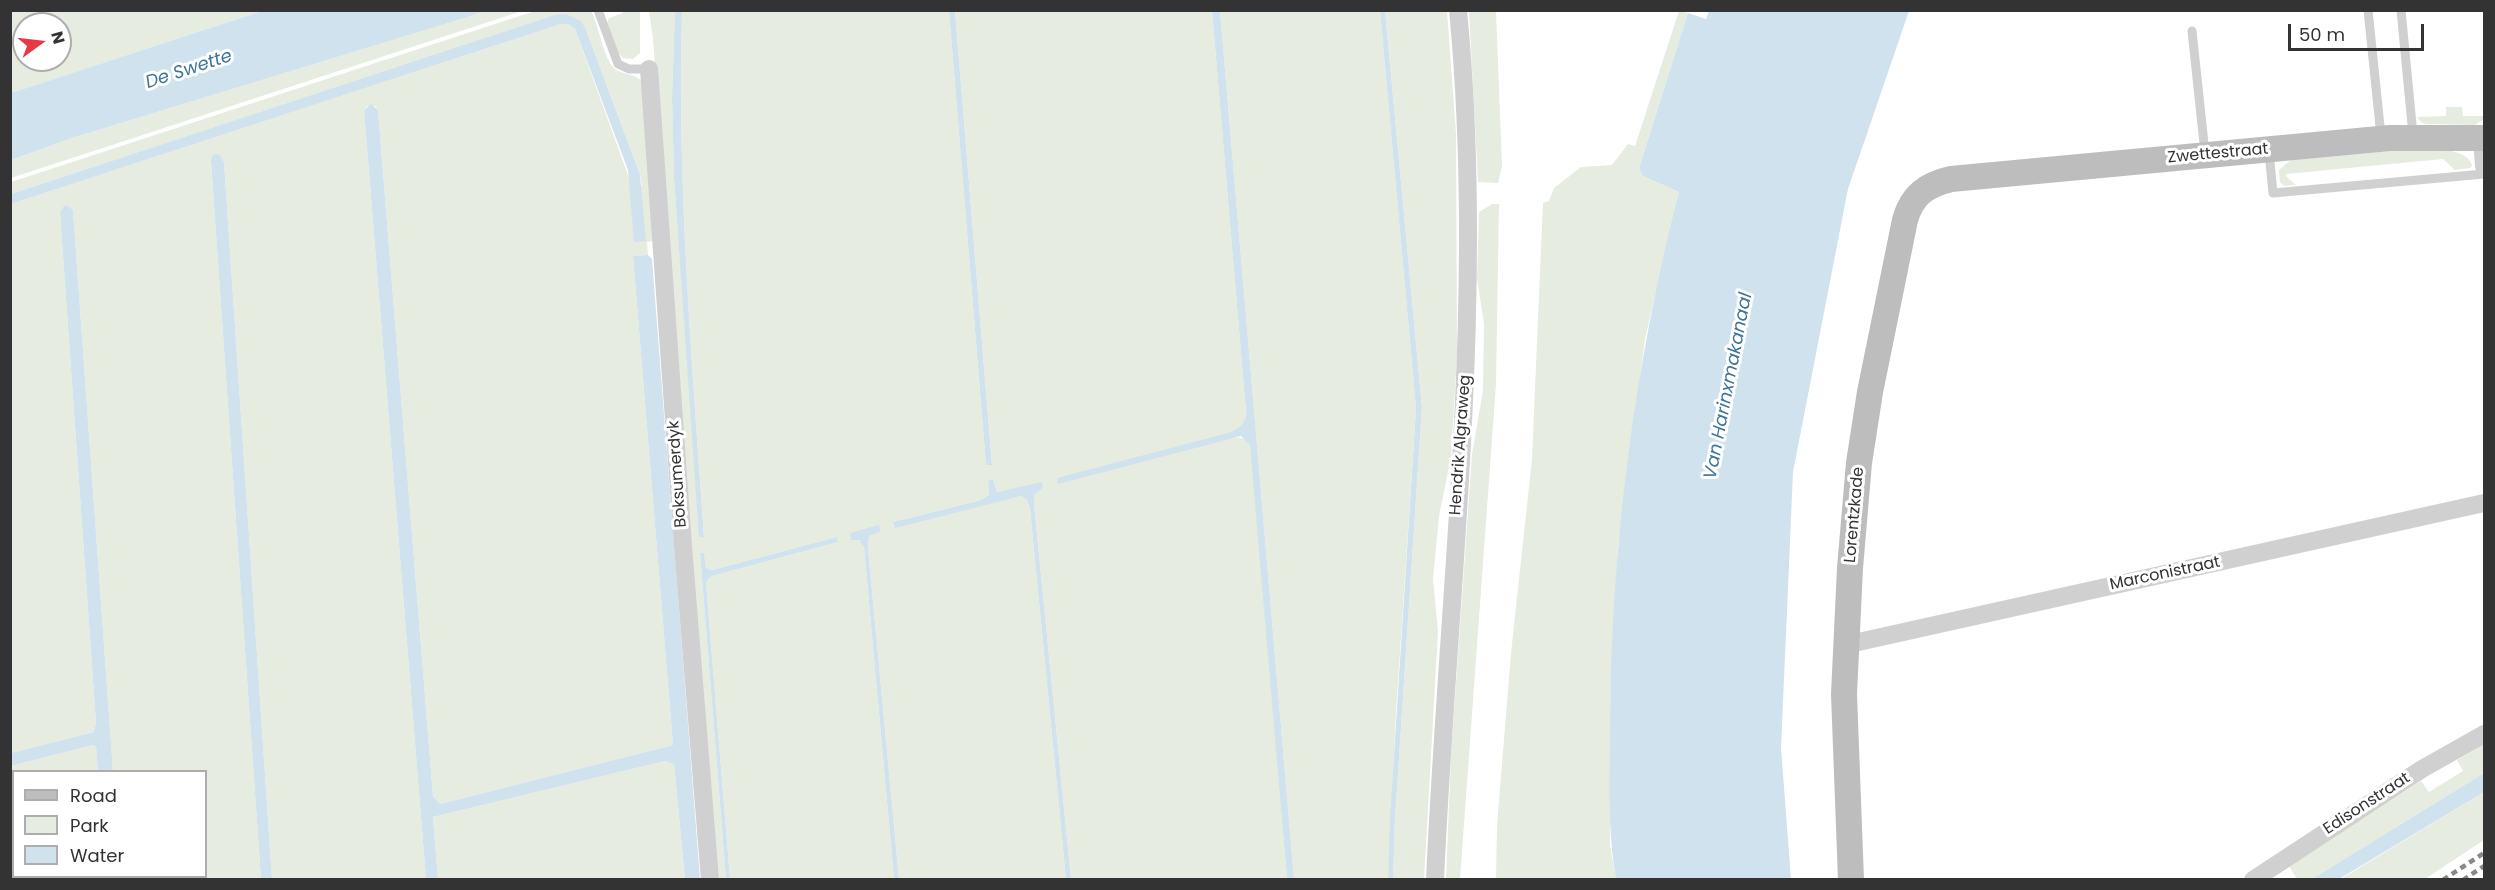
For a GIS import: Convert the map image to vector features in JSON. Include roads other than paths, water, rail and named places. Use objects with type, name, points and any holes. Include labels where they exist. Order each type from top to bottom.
[{"type":"street","name":"Hendrik Algraweg","points":[[1435,879],[1467,344],[1470,223],[1458,10]]},
{"type":"street","name":"Boksumerdyk","points":[[649,69],[683,546],[710,879]]},
{"type":"street","name":"Zwettestraat","points":[[1951,180],[2381,139],[2483,138]]},
{"type":"street","points":[[2483,138],[2484,166]]},
{"type":"street","name":"Lorentzkade","points":[[1851,879],[1844,747],[1845,645],[1859,463],[1870,392],[1909,206],[1917,194],[1927,187],[1951,180]]},
{"type":"street","name":"Marconistraat","points":[[1845,645],[2484,503]]},
{"type":"street","name":"Edisonstraat","points":[[2253,879],[2422,769],[2484,734]]},
{"type":"lane","points":[[598,10],[618,64],[629,69],[649,69]]},
{"type":"lane","points":[[2368,10],[2381,139]]},
{"type":"lane","points":[[2400,10],[2413,137]]},
{"type":"lane","points":[[2192,31],[2206,155]]},
{"type":"lane","points":[[2269,149],[2273,193],[2484,174]]},
{"type":"water","name":"De Swette","points":[[262,11],[484,11],[72,138],[11,160],[11,93]]},
{"type":"water","points":[[675,11],[682,11],[684,208],[690,340],[704,537],[699,537],[674,178],[672,98]]},
{"type":"water","points":[[949,11],[955,11],[992,465],[986,465]]},
{"type":"water","points":[[1212,11],[1220,11],[1294,879],[1287,879],[1250,445],[1241,436],[1058,484],[1057,478],[1228,433],[1239,428],[1244,420],[1246,412]]},
{"type":"water","points":[[1380,11],[1385,11],[1422,407],[1393,880],[1388,879],[1390,819],[1416,408]]},
{"type":"water","name":"Van Harinxmakanaal","points":[[1709,11],[1909,11],[1848,189],[1793,472],[1781,748],[1791,879],[1616,879],[1610,822],[1610,726],[1611,659],[1620,524],[1649,324],[1679,192],[1643,176],[1639,168],[1688,13],[1706,19]]},
{"type":"water","points":[[566,14],[581,21],[586,30],[640,175],[646,241],[634,242],[628,170],[575,29],[568,24],[561,24],[11,204],[11,194],[554,15]]},
{"type":"water","points":[[371,104],[378,110],[433,796],[440,804],[673,745],[633,256],[648,255],[652,259],[700,879],[685,879],[674,764],[665,761],[433,817],[438,879],[426,879],[364,110]]},
{"type":"water","points":[[216,154],[221,156],[224,162],[272,879],[261,879],[211,162],[212,156]]},
{"type":"water","points":[[64,206],[73,210],[113,770],[98,770],[96,747],[93,745],[11,766],[11,753],[94,732],[96,723],[60,213]]},
{"type":"water","points":[[993,479],[997,492],[1042,482],[1043,488],[1034,495],[1034,504],[1071,879],[1066,879],[1030,509],[1027,500],[1021,496],[895,528],[893,522],[981,500],[989,495],[988,481]]},
{"type":"water","points":[[879,525],[881,532],[869,536],[868,548],[899,879],[894,879],[864,547],[859,540],[851,540],[850,533]]},
{"type":"water","points":[[837,537],[838,542],[712,576],[706,582],[730,879],[726,879],[700,553],[704,553],[706,568],[712,570]]},
{"type":"water","points":[[2484,773],[2484,792],[2339,879],[2312,879]]},
{"type":"railway","points":[[2443,880],[2484,853]]},
{"type":"railway","points":[[2463,880],[2484,866]]}]
